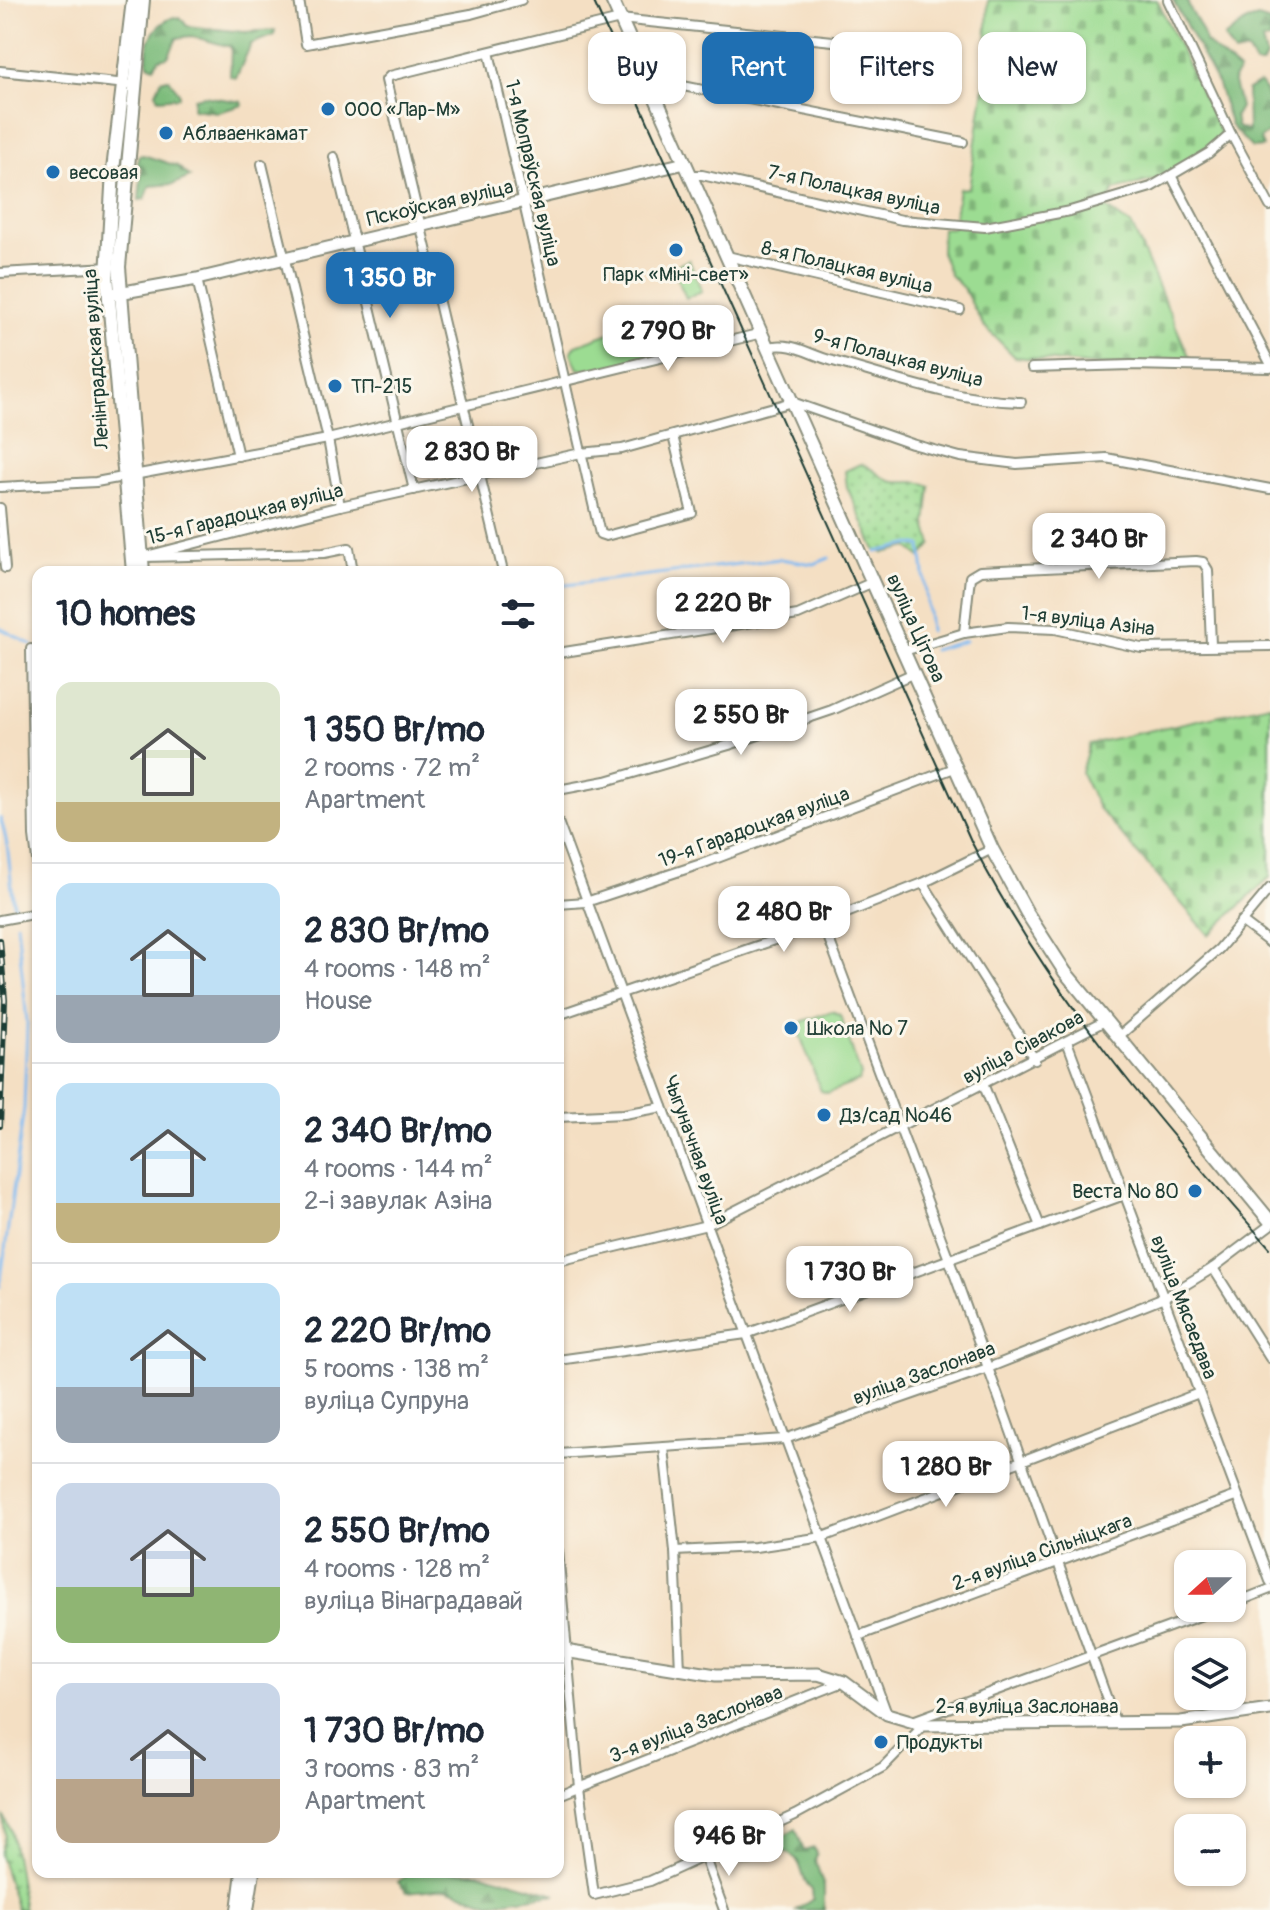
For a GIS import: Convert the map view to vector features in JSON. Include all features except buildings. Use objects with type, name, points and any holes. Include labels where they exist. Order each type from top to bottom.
[{"type":"main road","name":"Ленінградская вуліца","points":[[133,0],[113,267],[137,557],[141,566]]},
{"type":"main road","name":"Ленінградская вуліца","points":[[128,88],[143,0]]},
{"type":"main road","name":"вуліца Цітова","points":[[612,0],[626,32]]},
{"type":"main road","name":"вуліца Цітова","points":[[658,104],[992,849],[1052,952],[1270,1223]]},
{"type":"main road","name":"Пскоўская вуліца","points":[[115,294],[197,279],[523,202],[687,169]]},
{"type":"main road","name":"Ленінградская вуліца","points":[[135,566],[137,557]]},
{"type":"main road","name":"2-я вуліца Заслонава","points":[[564,1650],[716,1675],[818,1674],[844,1682],[887,1714],[924,1725],[1218,1720],[1270,1709]]},
{"type":"main road","points":[[238,1910],[242,1878]]},
{"type":"main road","points":[[247,1910],[252,1878]]},
{"type":"street","points":[[299,0],[306,44],[471,14],[521,0]]},
{"type":"street","points":[[1168,0],[1231,134],[1270,206]]},
{"type":"street","points":[[502,566],[386,80],[620,19],[830,41]]},
{"type":"street","name":"1-я Мопраўская вуліца","points":[[489,52],[600,534],[606,536],[692,513],[673,436]]},
{"type":"street","points":[[0,71],[128,88]]},
{"type":"street","points":[[686,87],[963,142]]},
{"type":"street","name":"7-я Полацкая вуліца","points":[[687,169],[902,220],[985,227],[1070,211],[1172,177],[1231,134]]},
{"type":"street","points":[[334,157],[414,490]]},
{"type":"street","points":[[262,164],[328,439],[340,506]]},
{"type":"street","points":[[1032,368],[1270,365],[1172,177]]},
{"type":"street","name":"8-я Полацкая вуліца","points":[[727,256],[960,310]]},
{"type":"street","points":[[0,273],[113,267]]},
{"type":"street","points":[[197,279],[238,456]]},
{"type":"street","points":[[0,487],[130,477],[328,439],[762,333]]},
{"type":"street","name":"9-я Полацкая вуліца","points":[[768,347],[791,345],[828,360],[959,394],[1021,402]]},
{"type":"street","points":[[792,402],[912,444],[960,457],[1017,464],[1106,458],[1270,489]]},
{"type":"street","name":"15-я Гарадоцкая вуліца","points":[[137,557],[340,506],[581,453],[622,449],[792,402]]},
{"type":"street","points":[[0,508],[5,568]]},
{"type":"street","name":"15-я Гарадоцкая вуліца","points":[[137,557],[324,553],[349,548],[352,566]]},
{"type":"street","points":[[964,633],[970,577],[980,571],[1196,561],[1203,562],[1208,570],[1211,645]]},
{"type":"street","points":[[564,652],[798,615],[873,582]]},
{"type":"street","name":"1-я вуліца Азіна","points":[[904,651],[964,633],[1008,627],[1055,629],[1141,648],[1270,646]]},
{"type":"street","points":[[31,649],[32,711]]},
{"type":"street","points":[[564,789],[606,781],[729,745],[832,710],[914,673]]},
{"type":"street","name":"19-я Гарадоцкая вуліца","points":[[564,904],[586,902],[809,825],[957,767]]},
{"type":"street","name":"Чыгуначная вуліца","points":[[564,839],[887,1714]]},
{"type":"street","points":[[564,1013],[823,923],[923,883],[992,849]]},
{"type":"street","points":[[923,883],[1035,1060]]},
{"type":"street","points":[[1118,1037],[1201,966],[1270,888]]},
{"type":"street","points":[[0,920],[32,914]]},
{"type":"street","points":[[1241,921],[1270,943]]},
{"type":"street","points":[[823,923],[950,1262],[1116,1724]]},
{"type":"street","name":"вуліца Сівакова","points":[[564,1260],[707,1225],[1068,1044],[1105,1021]]},
{"type":"street","name":"вуліца Мясаедава","points":[[1068,1044],[1270,1581]]},
{"type":"street","points":[[984,1086],[1040,1226]]},
{"type":"street","points":[[564,1117],[624,1114],[663,1107]]},
{"type":"street","points":[[564,1359],[746,1334],[950,1262],[1124,1195]]},
{"type":"street","name":"вуліца Заслонава","points":[[564,1454],[785,1439],[988,1368],[1164,1298],[1213,1268],[1270,1223]]},
{"type":"street","points":[[1213,1268],[1270,1358]]},
{"type":"street","points":[[675,1551],[755,1547],[823,1537],[1199,1393]]},
{"type":"street","points":[[664,1448],[675,1551],[680,1670]]},
{"type":"street","name":"2-я вуліца Сільніцкага","points":[[858,1636],[1057,1565],[1236,1496]]},
{"type":"street","points":[[1246,1598],[1270,1589]]},
{"type":"street","points":[[909,1722],[1184,1622]]},
{"type":"street","points":[[564,1659],[594,1895],[650,1881],[705,1858],[883,1767],[924,1725]]},
{"type":"street","name":"3-я вуліца Заслонава","points":[[564,1793],[844,1682]]},
{"type":"street","points":[[705,1858],[724,1910]]},
{"type":"green space","points":[[988,0],[1157,0],[1222,136],[1165,177],[1114,190],[1105,207],[1132,226],[1192,363],[1094,365],[1015,357],[983,325],[964,289],[950,275],[941,252],[942,228],[953,228],[959,189],[969,188],[981,104],[1086,104],[1086,32],[987,32]]},
{"type":"green space","points":[[1173,0],[1187,0],[1205,42],[1239,71],[1233,79],[1240,107],[1235,116],[1237,127],[1248,131],[1247,90],[1260,83],[1263,87],[1269,104],[1270,132],[1260,139],[1263,147],[1252,148],[1231,126],[1218,85]]},
{"type":"green space","points":[[174,17],[181,18],[187,26],[244,32],[275,30],[274,35],[251,44],[236,78],[230,76],[231,47],[191,36],[177,38],[168,57],[159,59],[154,67],[148,64],[149,42],[161,24]]},
{"type":"green space","points":[[1258,18],[1270,22],[1270,40],[1262,41],[1266,57],[1262,65],[1255,65],[1248,51],[1234,54],[1224,38],[1247,21]]},
{"type":"green space","points":[[162,79],[169,79],[179,92],[179,97],[159,99],[156,92]]},
{"type":"green space","points":[[203,96],[242,102],[243,105],[218,112],[193,109],[194,98]]},
{"type":"green space","points":[[138,156],[177,166],[190,177],[174,184],[150,186],[145,199],[139,200],[142,168],[138,164]]},
{"type":"green space","points":[[689,260],[702,291],[686,298],[672,267]]},
{"type":"green space","points":[[651,318],[666,319],[673,332],[671,342],[651,354],[627,362],[578,369],[571,353],[576,345]]},
{"type":"green space","points":[[860,464],[890,481],[920,482],[930,486],[926,524],[932,544],[921,557],[908,547],[883,553],[875,550],[847,487],[845,471]]},
{"type":"green space","points":[[1270,704],[1270,877],[1209,935],[1098,808],[1081,773],[1089,744]]},
{"type":"green space","points":[[832,1011],[840,1015],[861,1075],[859,1081],[828,1093],[821,1091],[797,1027],[803,1021]]},
{"type":"green space","points":[[3,1816],[11,1830],[24,1910],[17,1910],[0,1855],[5,1835]]},
{"type":"green space","points":[[796,1829],[804,1851],[814,1848],[817,1854],[815,1860],[824,1887],[824,1910],[796,1910],[813,1899],[812,1890],[797,1860],[786,1852],[771,1852],[746,1861],[731,1862],[733,1857],[760,1850]]},
{"type":"green space","points":[[403,1878],[499,1878],[556,1894],[491,1903],[446,1888],[407,1892],[398,1882]]},
{"type":"waterway","points":[[876,552],[912,544],[921,546],[930,631]]},
{"type":"waterway","points":[[564,585],[780,559],[814,564],[829,558]]},
{"type":"waterway","points":[[0,628],[32,645]]},
{"type":"waterway","points":[[933,650],[965,641]]},
{"type":"waterway","points":[[0,818],[15,910]]},
{"type":"waterway","points":[[0,1287],[24,1108],[27,1022],[17,923]]},
{"type":"tram line","points":[[593,0],[972,843],[1002,899],[1035,952],[1108,1054],[1270,1248]]},
{"type":"railway","points":[[0,940],[5,1000],[0,1126]]},
{"type":"place","name":"ООО «Лар-М»","points":[[328,109]]},
{"type":"place","name":"Аблваенкамат","points":[[166,133]]},
{"type":"place","name":"весовая","points":[[53,172]]},
{"type":"place","name":"Парк «Міні-свет»","points":[[676,250]]},
{"type":"place","name":"ТП-215","points":[[335,386]]},
{"type":"place","name":"Школа № 7","points":[[791,1028]]},
{"type":"place","name":"Дз/сад №46","points":[[824,1115]]},
{"type":"place","name":"Веста № 80","points":[[1195,1191]]},
{"type":"place","name":"Продукты","points":[[881,1742]]}]
